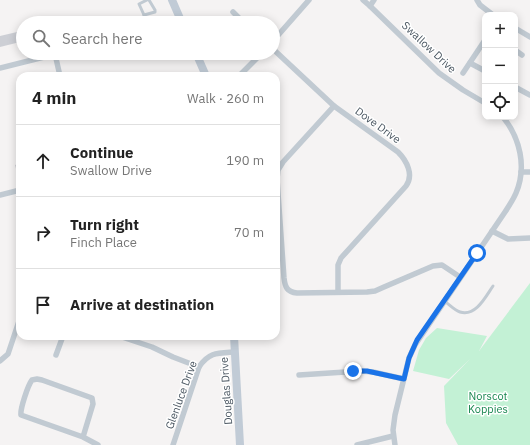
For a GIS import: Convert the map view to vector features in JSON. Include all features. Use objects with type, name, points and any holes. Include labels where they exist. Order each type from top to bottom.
[{"type":"street","points":[[172,0],[177,16]]},
{"type":"street","points":[[280,33],[309,0]]},
{"type":"street","name":"Swallow Drive","points":[[363,0],[439,73],[482,101]]},
{"type":"street","points":[[370,6],[374,0]]},
{"type":"street","points":[[477,0],[480,5],[489,12]]},
{"type":"street","points":[[233,12],[237,16]]},
{"type":"street","points":[[518,30],[530,37]]},
{"type":"street","points":[[463,73],[482,45]]},
{"type":"street","points":[[518,52],[522,54]]},
{"type":"street","name":"Dove Drive","points":[[280,56],[334,106],[398,152],[405,160],[410,175],[409,182],[406,186],[340,258],[338,265],[338,292]]},
{"type":"street","points":[[0,68],[33,60]]},
{"type":"street","points":[[58,60],[59,72]]},
{"type":"street","points":[[199,60],[204,72]]},
{"type":"street","points":[[243,72],[255,60]]},
{"type":"street","points":[[470,63],[482,69]]},
{"type":"street","points":[[518,89],[530,95]]},
{"type":"street","points":[[280,166],[334,106]]},
{"type":"street","points":[[395,445],[393,426],[395,415],[409,358],[415,345],[492,231],[515,195],[520,182],[521,161],[517,142],[510,126],[505,120]]},
{"type":"street","points":[[521,172],[530,172]]},
{"type":"street","points":[[0,195],[16,191]]},
{"type":"street","points":[[280,221],[284,278],[286,288],[290,291],[297,293],[361,293],[375,291],[438,265],[444,266],[460,277]]},
{"type":"street","points":[[492,231],[508,239],[530,238]]},
{"type":"street","points":[[0,361],[8,354],[16,330]]},
{"type":"street","points":[[56,355],[62,340]]},
{"type":"street","points":[[131,340],[152,347],[199,367]]},
{"type":"street","name":"Douglas Drive","points":[[234,340],[240,445]]},
{"type":"street","name":"Glenluce Drive","points":[[173,445],[199,367],[206,358],[213,354],[234,352]]},
{"type":"street","points":[[299,375],[360,371],[404,379]]},
{"type":"street","points":[[83,438],[93,404],[92,398],[42,380],[32,380],[20,410],[21,415],[98,445]]},
{"type":"street","points":[[357,445],[393,436]]},
{"type":"lane","points":[[148,0],[155,11],[144,15],[139,4],[148,0]]},
{"type":"lane","points":[[444,301],[462,312],[468,312],[474,310],[479,305],[493,286]]},
{"type":"green space","name":"Norscot Koppies","points":[[530,283],[530,445],[458,445],[446,423],[444,386],[470,359],[449,379],[413,371],[419,350],[426,338],[437,328],[487,336],[479,351]]},
{"type":"building","points":[[16,32],[16,43],[0,47],[0,36]]},
{"type":"route","points":[[353,371],[367,371],[404,379],[409,358],[417,340],[477,253]]}]
